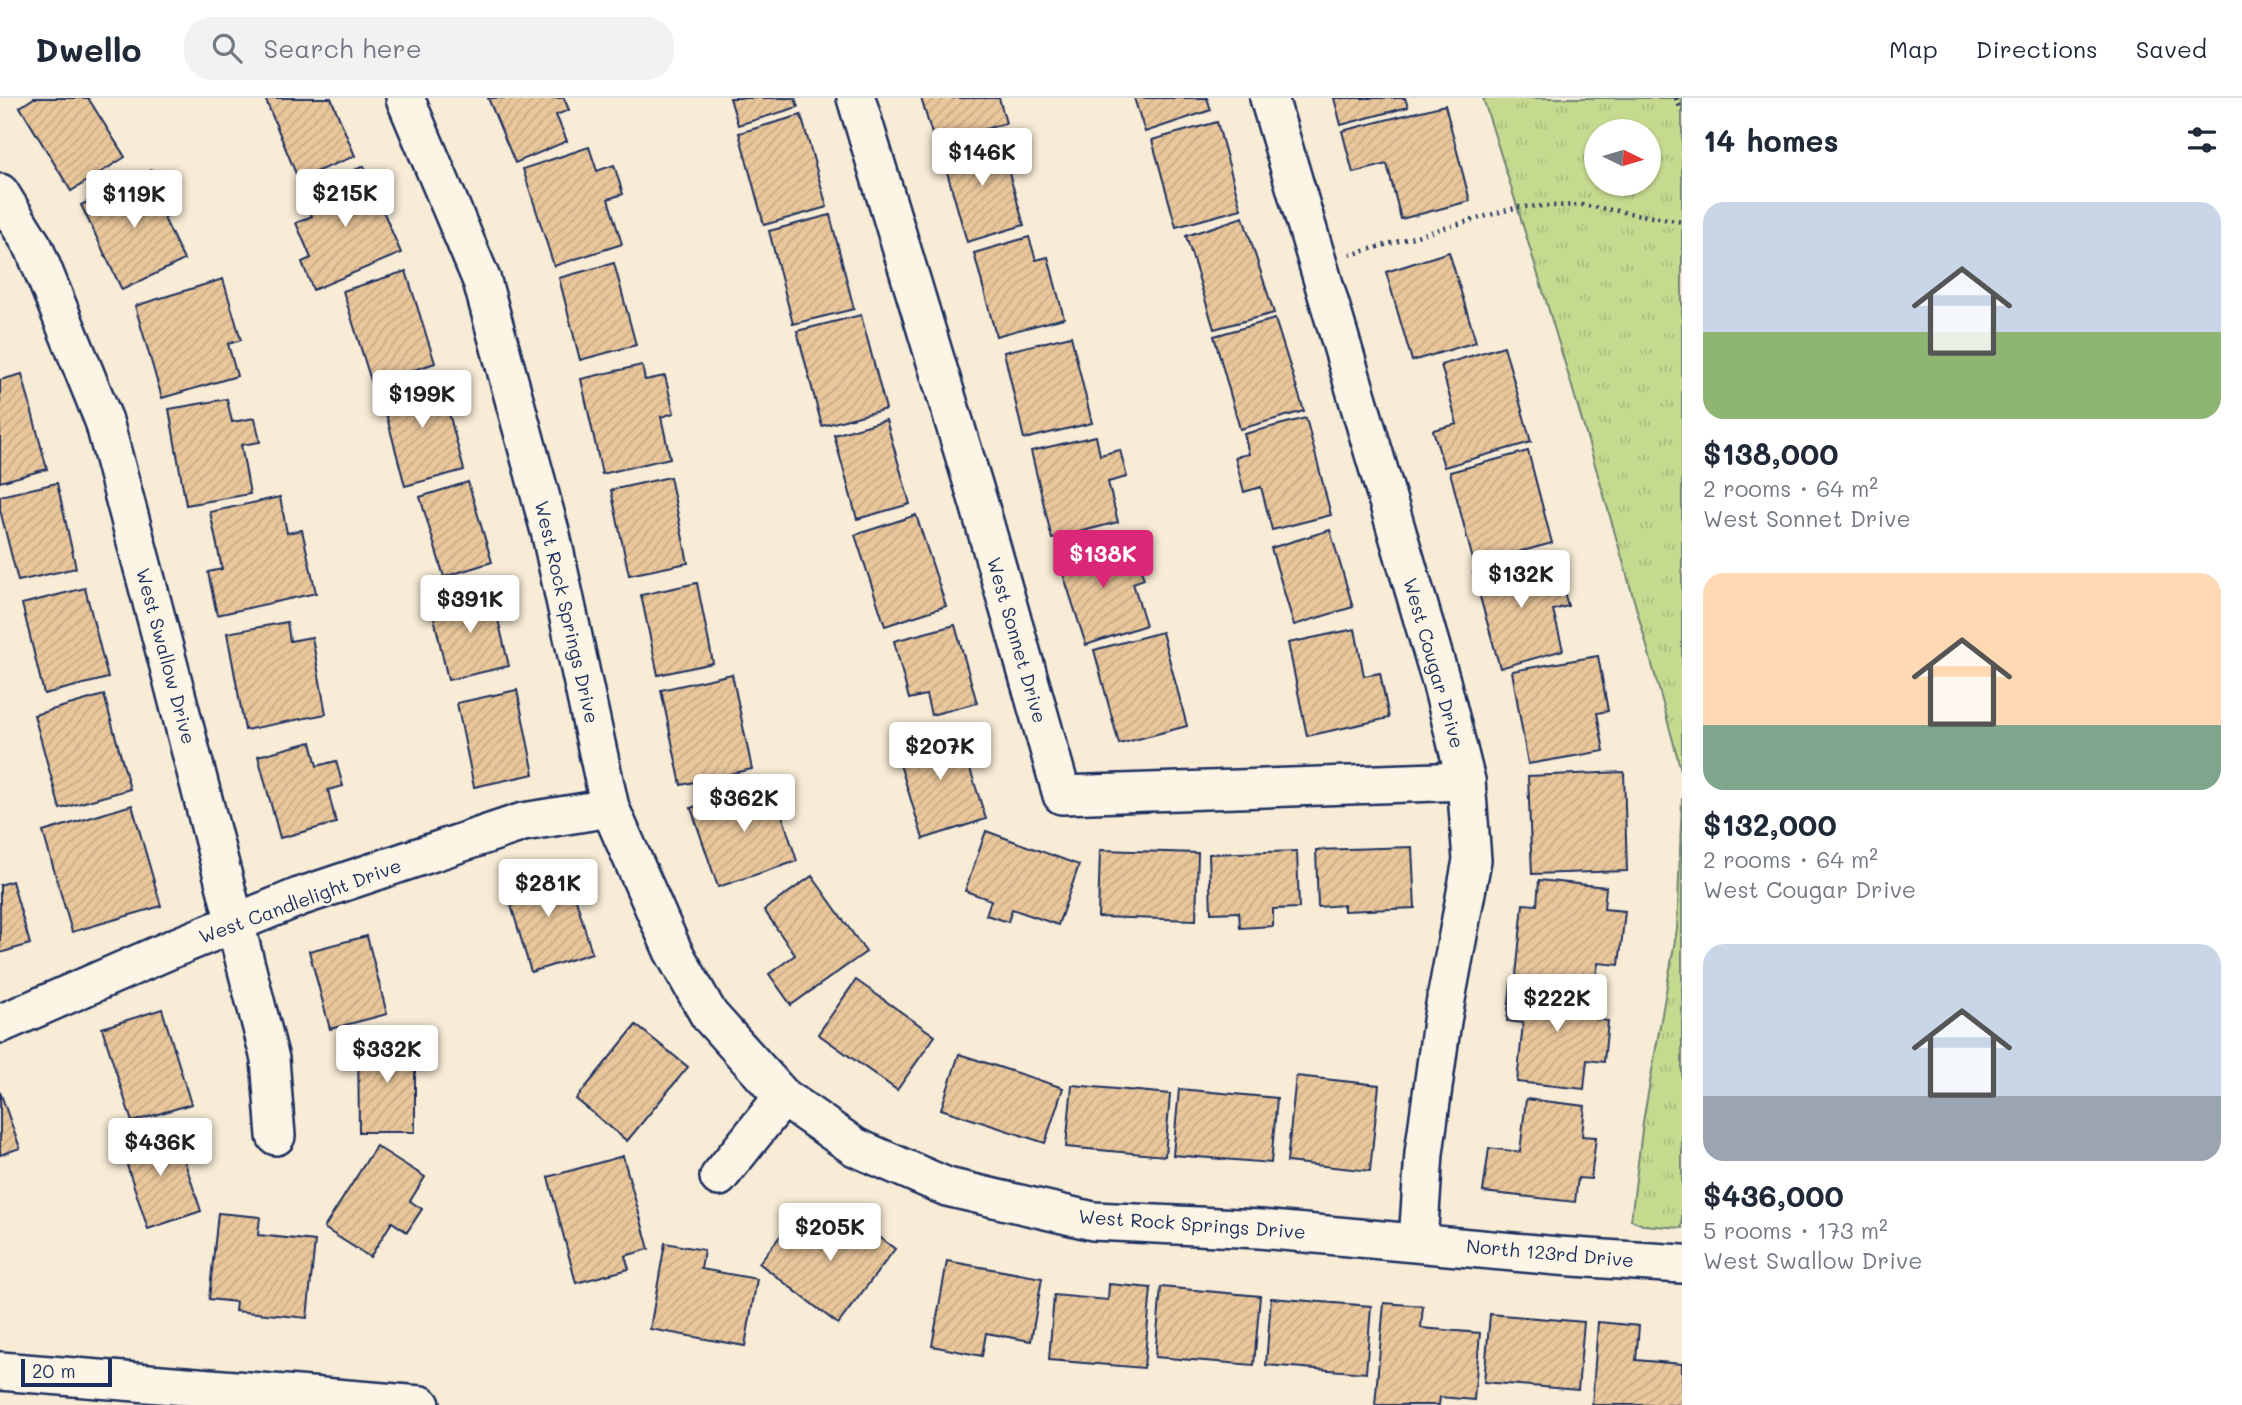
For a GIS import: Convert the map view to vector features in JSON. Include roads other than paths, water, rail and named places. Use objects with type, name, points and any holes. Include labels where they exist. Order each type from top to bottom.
[{"type":"street","name":"West Rock Springs Drive","points":[[405,98],[482,281],[551,535],[610,808],[673,951],[709,1015],[783,1097],[855,1147],[947,1187],[1093,1221],[1259,1229],[1418,1242]]},
{"type":"street","name":"West Sonnet Drive","points":[[856,98],[979,504],[1062,795],[1466,781]]},
{"type":"street","name":"West Cougar Drive","points":[[1269,98],[1440,681],[1466,781],[1472,860],[1442,1021],[1424,1153],[1418,1242]]},
{"type":"street","name":"West Swallow Drive","points":[[0,193],[34,248],[104,422],[270,1059],[276,1136]]},
{"type":"street","name":"West Candlelight Drive","points":[[0,1024],[299,897],[523,822],[610,808]]},
{"type":"street","points":[[719,1177],[783,1097]]},
{"type":"street","name":"North 123rd Drive","points":[[1418,1242],[1558,1256],[1682,1264]]},
{"type":"street","points":[[0,1371],[421,1405]]}]
